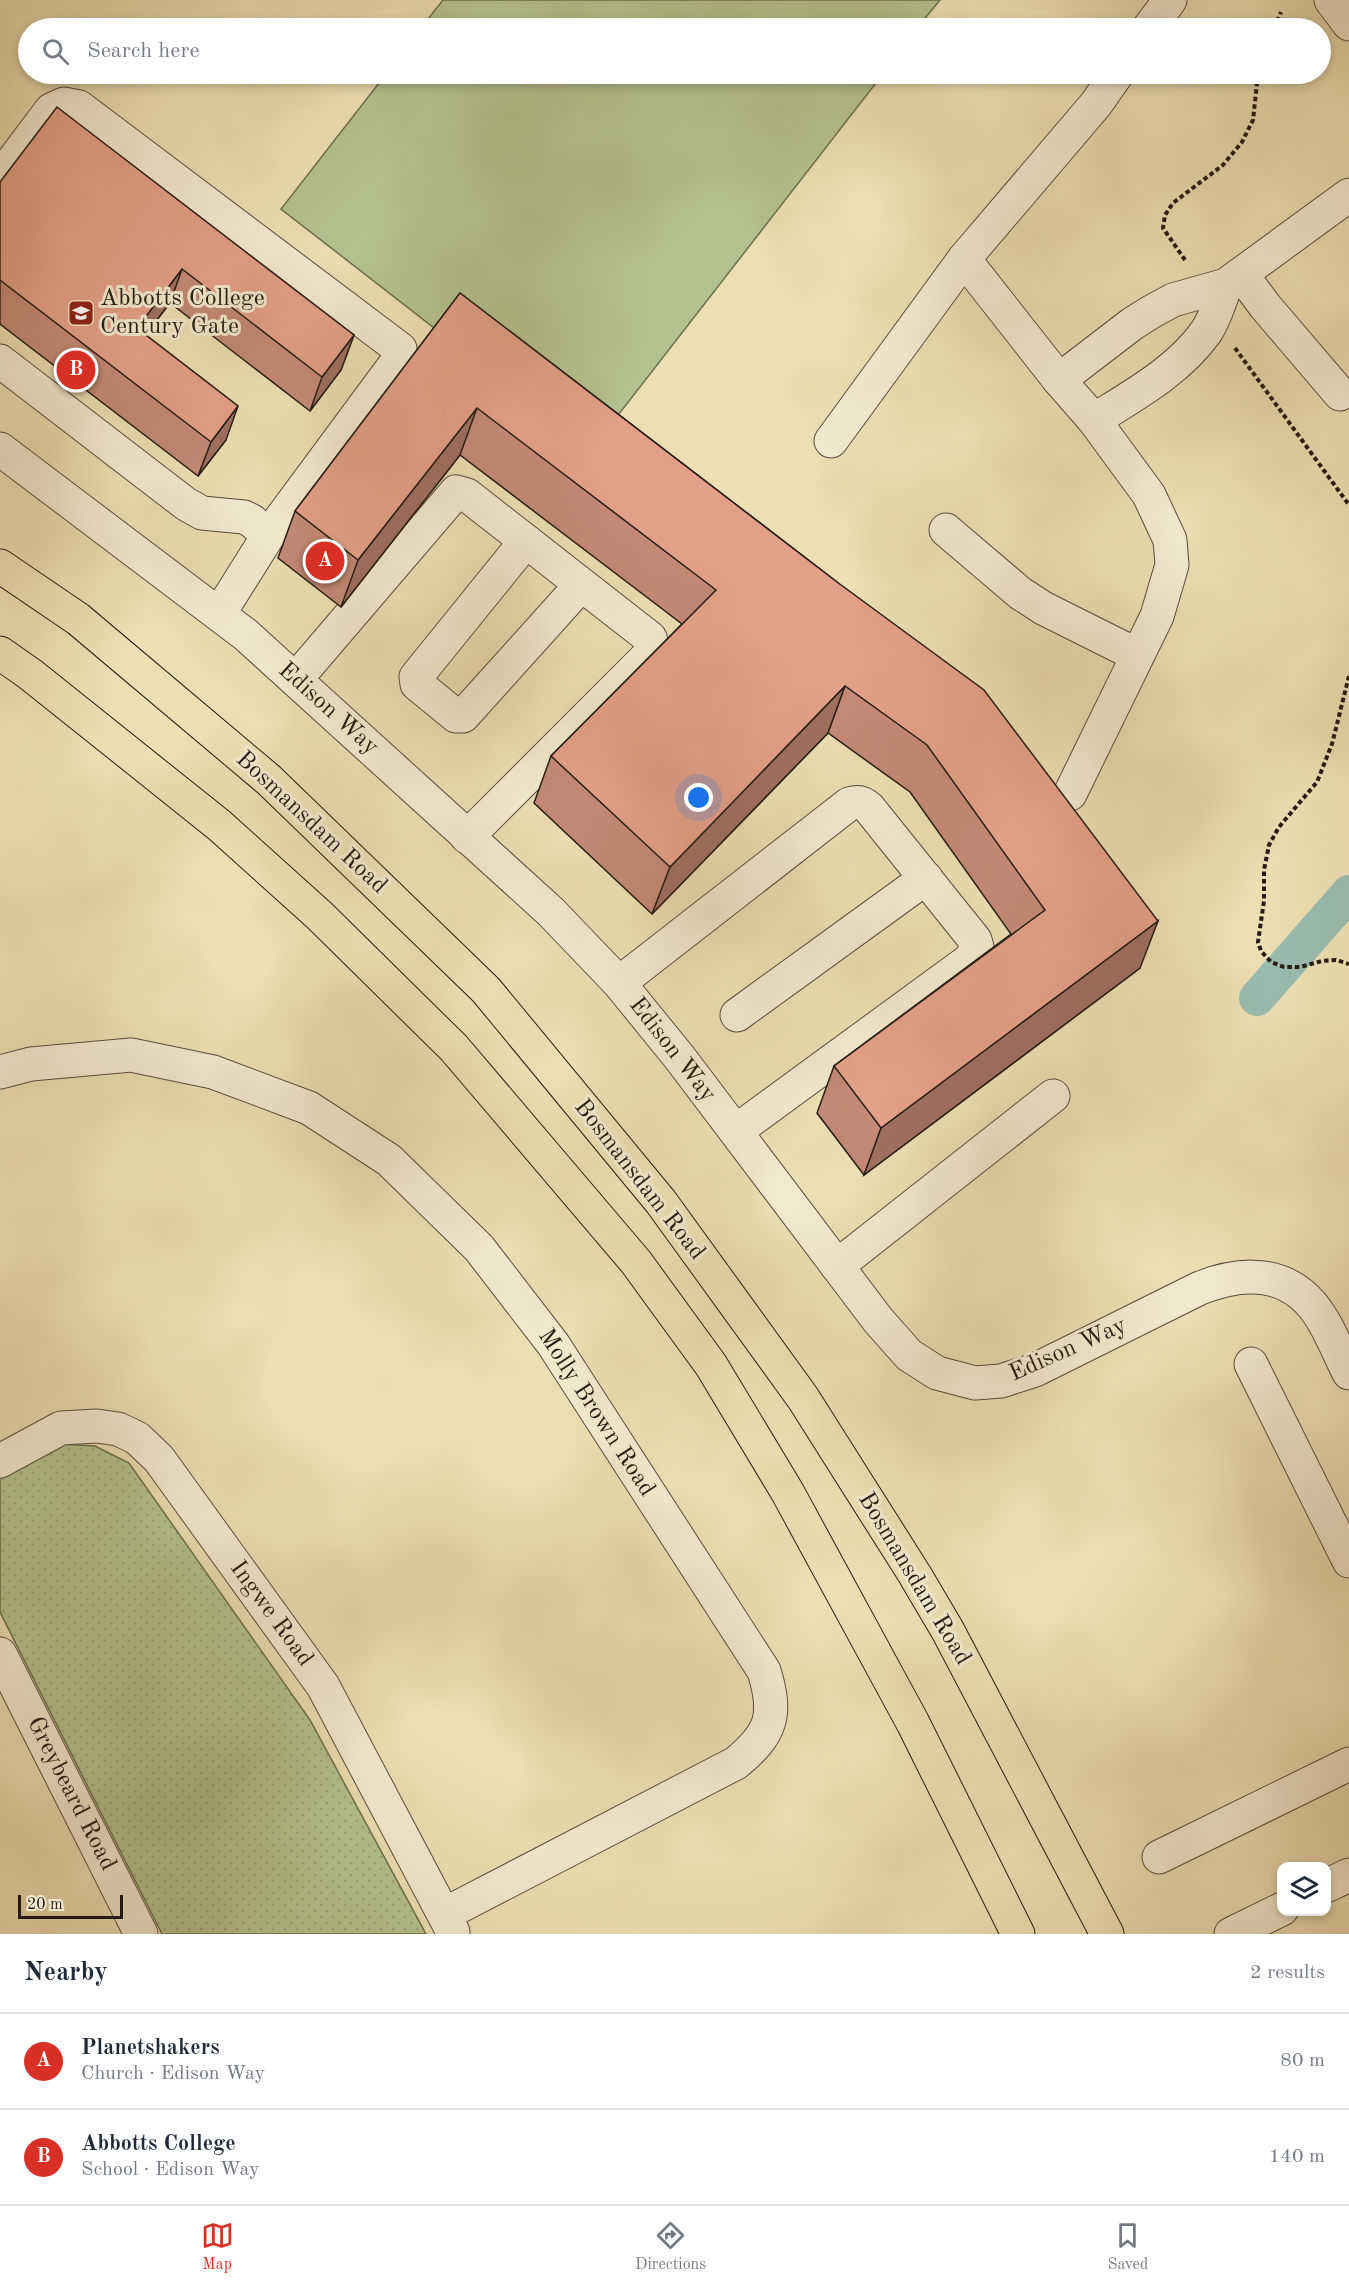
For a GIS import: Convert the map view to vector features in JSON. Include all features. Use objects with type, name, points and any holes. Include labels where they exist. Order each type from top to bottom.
[{"type":"main road","name":"Bosmansdam Road","points":[[0,566],[78,619],[269,780],[486,990],[661,1202],[802,1398],[915,1575],[953,1641],[1107,1934]]},
{"type":"main road","points":[[0,653],[30,674],[219,825],[319,915],[454,1048],[636,1262],[711,1365],[788,1493],[913,1723],[1018,1934]]},
{"type":"street","points":[[1156,18],[1170,0]]},
{"type":"street","points":[[1331,0],[1349,24]]},
{"type":"street","points":[[831,441],[964,259],[1096,104],[1110,84]]},
{"type":"street","points":[[0,178],[51,110],[64,104],[79,107],[400,349],[399,359],[268,536],[219,614]]},
{"type":"street","points":[[1059,380],[1151,312],[1173,300],[1234,280],[1349,195]]},
{"type":"street","points":[[964,259],[1059,380],[1094,420],[1149,495],[1170,540],[1172,565],[1157,616],[1070,794]]},
{"type":"street","points":[[1234,280],[1265,306],[1340,394]]},
{"type":"street","points":[[1094,420],[1153,383],[1192,348],[1207,330],[1234,280]]},
{"type":"street","points":[[0,361],[186,504],[202,513],[244,517],[252,521],[268,536]]},
{"type":"street","name":"Edison Way","points":[[0,449],[246,635],[551,912],[619,982],[736,1131],[878,1320],[909,1355],[937,1373],[975,1383],[1001,1381],[1035,1370],[1200,1288],[1221,1280],[1240,1277],[1263,1278],[1284,1283],[1303,1295],[1319,1316],[1349,1373]]},
{"type":"street","points":[[296,679],[454,494],[461,492],[650,638],[653,647],[649,655],[467,837]]},
{"type":"street","points":[[946,530],[1020,593],[1043,608],[1137,655]]},
{"type":"street","points":[[526,541],[416,677],[417,684],[456,716],[463,716],[581,585]]},
{"type":"street","points":[[619,982],[849,804],[861,802],[869,808],[975,940],[977,946],[971,958],[736,1131]]},
{"type":"street","points":[[737,1015],[926,878]]},
{"type":"street","name":"Molly Brown Road","points":[[0,1072],[31,1065],[131,1055],[213,1072],[309,1108],[389,1160],[479,1248],[553,1344],[764,1671],[771,1693],[772,1715],[764,1734],[754,1748],[736,1763],[449,1924]]},
{"type":"street","points":[[837,1266],[1053,1096]]},
{"type":"street","points":[[1251,1364],[1349,1561]]},
{"type":"street","name":"Ingwe Road","points":[[0,1461],[61,1428],[97,1426],[118,1429],[137,1438],[159,1459],[323,1686],[449,1924]]},
{"type":"street","name":"Greybeard Road","points":[[0,1654],[141,1934]]},
{"type":"street","points":[[1159,1857],[1349,1764]]},
{"type":"street","points":[[1331,1884],[1349,1875]]},
{"type":"street","points":[[1231,1934],[1277,1911]]},
{"type":"path","points":[[1278,18],[1281,12]]},
{"type":"path","points":[[1349,676],[1332,744],[1317,782],[1279,827],[1269,845],[1264,870],[1264,901],[1258,942],[1261,951],[1271,962],[1284,967],[1300,967],[1335,960],[1349,964]]},
{"type":"green space","points":[[443,0],[940,0],[925,18],[429,18]]},
{"type":"green space","points":[[378,84],[875,84],[591,450],[281,209]]},
{"type":"green space","points":[[59,1444],[95,1446],[129,1463],[310,1720],[426,1934],[162,1934],[0,1612],[0,1477]]},
{"type":"building","name":"Abbotts College Century Gate","points":[[57,107],[354,335],[322,377],[182,269],[137,328],[238,406],[211,442],[0,280],[0,182]]},
{"type":"building","points":[[460,293],[837,582],[984,690],[1158,921],[881,1128],[834,1066],[1045,910],[927,745],[845,686],[670,867],[551,756],[716,590],[477,408],[358,560],[295,511]]},
{"type":"waterway","points":[[1257,998],[1349,893]]},
{"type":"place","name":"Abbotts College Century Gate","points":[[81,313]]},
{"type":"place","name":"Abbotts College","points":[[76,370]]},
{"type":"place","name":"Planetshakers","points":[[325,561]]}]
